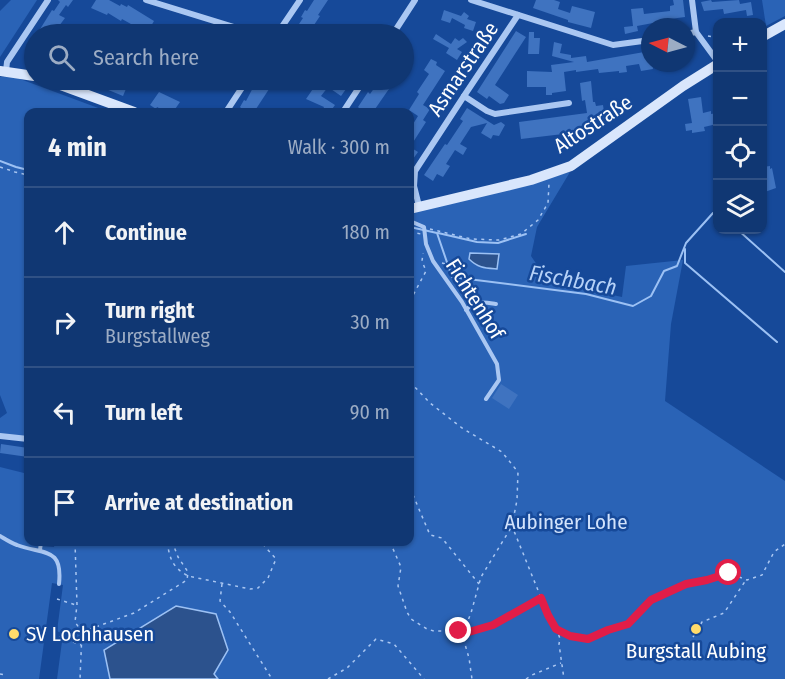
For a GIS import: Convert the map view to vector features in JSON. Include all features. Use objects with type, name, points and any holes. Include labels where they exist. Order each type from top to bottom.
[{"type":"main road","points":[[767,34],[785,24]]},
{"type":"main road","name":"Altostraße","points":[[414,207],[531,180],[571,166],[713,66]]},
{"type":"main road","points":[[3,71],[24,74]]},
{"type":"main road","points":[[74,90],[123,108]]},
{"type":"street","points":[[32,24],[48,0]]},
{"type":"street","points":[[146,0],[224,24]]},
{"type":"street","points":[[284,24],[300,0]]},
{"type":"street","points":[[399,24],[415,0]]},
{"type":"street","points":[[471,0],[613,45],[641,41]]},
{"type":"street","points":[[692,0],[696,32],[713,57]]},
{"type":"street","name":"Asmarstraße","points":[[414,207],[415,171],[518,15]]},
{"type":"street","points":[[3,71],[24,36]]},
{"type":"street","points":[[229,108],[240,90]]},
{"type":"street","points":[[346,108],[357,90]]},
{"type":"street","points":[[464,96],[495,114],[569,103]]},
{"type":"street","points":[[0,436],[24,439]]},
{"type":"lane","points":[[414,223],[424,227]]},
{"type":"lane","name":"Fichtenhof","points":[[424,227],[426,244],[433,261],[466,310],[499,369],[499,380],[486,399]]},
{"type":"lane","points":[[466,310],[471,304],[481,302],[496,304]]},
{"type":"lane","points":[[0,536],[16,545],[50,553],[60,566],[59,584]]},
{"type":"lane","points":[[40,546],[40,550]]},
{"type":"path","points":[[0,167],[24,174]]},
{"type":"path","points":[[424,227],[471,238],[499,240],[521,234],[538,220],[548,203],[550,173]]},
{"type":"path","points":[[414,233],[425,235]]},
{"type":"path","points":[[414,294],[426,272],[422,261],[424,252]]},
{"type":"path","points":[[443,263],[459,267]]},
{"type":"path","points":[[414,386],[430,403],[462,428],[502,452],[518,472],[517,500],[512,526],[481,577],[471,613],[462,634],[472,679]]},
{"type":"path","points":[[414,497],[430,535],[442,538],[479,584]]},
{"type":"path","points":[[512,526],[560,639],[564,679]]},
{"type":"path","points":[[693,637],[702,622],[724,613],[747,580],[762,575],[774,552],[785,544]]},
{"type":"path","points":[[75,546],[77,605],[75,622],[82,632],[80,679]]},
{"type":"path","points":[[168,546],[172,562],[188,576],[250,589],[258,588],[268,578],[276,559],[265,546]]},
{"type":"path","points":[[82,632],[134,613],[186,580],[188,572],[174,546]]},
{"type":"path","points":[[392,546],[401,567],[398,586],[407,612],[411,619],[427,629],[459,631],[462,634],[493,625],[541,598]]},
{"type":"path","points":[[556,629],[570,636],[588,639],[628,624],[651,600],[686,584],[729,573],[747,580]]},
{"type":"path","points":[[222,583],[220,601],[230,612],[272,679]]},
{"type":"path","points":[[57,598],[77,605]]},
{"type":"path","points":[[52,634],[82,646]]},
{"type":"path","points":[[328,679],[347,668],[376,639],[394,644],[424,679]]},
{"type":"path","points":[[526,679],[562,663]]},
{"type":"path","points":[[0,674],[5,675]]},
{"type":"green space","points":[[11,0],[37,0],[0,57],[0,11]]},
{"type":"green space","points":[[762,0],[785,0],[785,16],[767,25],[767,18],[765,18]]},
{"type":"green space","points":[[12,76],[24,80],[24,90],[50,90],[98,108],[24,108],[24,440],[0,434],[0,418],[7,413],[0,395],[0,77]]},
{"type":"green space","name":"Aubinger Lohe","points":[[570,172],[537,227],[531,256],[548,281],[622,297],[626,266],[683,260],[671,324],[665,401],[785,481],[785,679],[218,679],[214,675],[104,650],[110,679],[57,679],[63,634],[57,631],[63,585],[52,583],[39,679],[0,679],[0,467],[24,473],[24,546],[414,546],[414,211]]},
{"type":"shaded area","points":[[470,253],[499,254],[497,269],[475,264],[469,259]]},
{"type":"shaded area","points":[[176,606],[216,614],[228,650],[214,674],[218,679],[110,679],[104,650]]},
{"type":"building","points":[[58,0],[73,0],[59,15],[65,18],[60,24],[43,24],[52,10],[54,11],[60,2]]},
{"type":"building","points":[[96,0],[109,0],[120,6],[121,4],[127,7],[128,5],[154,21],[152,24],[131,24],[91,8]]},
{"type":"building","points":[[314,0],[328,0],[315,24],[299,24],[305,10],[307,11]]},
{"type":"building","points":[[536,0],[560,2],[558,9],[570,13],[572,6],[595,12],[591,28],[568,22],[568,20],[533,8]]},
{"type":"building","points":[[673,0],[683,0],[685,17],[641,18],[641,25],[637,26],[638,31],[625,34],[624,27],[633,26],[631,9],[643,8],[644,14],[670,11],[670,6],[674,5]]},
{"type":"building","points":[[711,0],[712,2],[739,0],[740,4],[751,2],[753,15],[747,16],[746,10],[724,14],[723,9],[704,11],[701,2]]},
{"type":"building","points":[[444,10],[461,16],[464,12],[469,16],[467,19],[476,22],[473,31],[464,28],[465,25],[452,18],[450,23],[441,20]]},
{"type":"building","points":[[516,31],[526,37],[495,85],[509,95],[504,103],[500,104],[489,96],[487,99],[477,92]]},
{"type":"building","points":[[529,32],[534,32],[534,38],[540,38],[539,54],[528,54]]},
{"type":"building","points":[[436,34],[451,44],[455,38],[459,41],[463,38],[467,42],[457,49],[462,52],[457,60],[446,53],[449,48],[433,39]]},
{"type":"building","points":[[554,42],[562,44],[560,53],[571,55],[571,58],[586,56],[587,62],[641,53],[641,71],[639,64],[626,66],[627,72],[619,73],[619,71],[599,73],[598,69],[564,72],[566,91],[552,93],[552,95],[546,95],[546,87],[527,87],[527,71],[552,72],[551,65],[574,62],[552,56]]},
{"type":"building","points":[[431,59],[445,71],[423,105],[430,109],[423,120],[426,122],[414,141],[414,122],[418,116],[414,113],[414,108],[410,108],[419,94],[417,92],[429,74],[424,70]]},
{"type":"building","points":[[591,81],[593,102],[596,106],[603,105],[605,119],[596,120],[597,125],[579,127],[580,132],[521,139],[519,122],[587,113],[585,100],[582,101],[580,83]]},
{"type":"building","points":[[108,90],[126,90],[123,96]]},
{"type":"building","points":[[252,90],[268,90],[257,108],[241,108],[244,100],[246,101]]},
{"type":"building","points":[[312,90],[326,90],[321,96],[335,105],[333,108],[324,108],[306,99]]},
{"type":"building","points":[[332,90],[345,90],[341,96]]},
{"type":"building","points":[[373,90],[388,90],[376,108],[359,108],[368,92],[370,94]]},
{"type":"building","points":[[159,92],[180,102],[176,108],[154,108],[150,105]]},
{"type":"building","points":[[701,97],[703,113],[711,111],[713,114],[713,125],[704,127],[705,131],[692,133],[692,130],[686,131],[685,124],[692,123],[688,99]]},
{"type":"building","points":[[467,108],[494,125],[501,122],[505,125],[499,136],[493,135],[491,139],[481,133],[487,123],[471,127],[460,144],[467,148],[463,155],[455,150],[446,164],[450,166],[443,177],[437,174],[433,181],[424,175],[463,121],[460,119]]},
{"type":"building","points":[[767,166],[772,168],[776,188],[767,191],[767,180]]},
{"type":"building","points":[[501,384],[518,395],[509,409],[492,398]]},
{"type":"building","points":[[1,444],[24,447],[24,456],[0,453]]},
{"type":"waterway","name":"Fischbach","points":[[0,161],[24,169]]},
{"type":"waterway","name":"Fischbach","points":[[414,228],[437,233],[452,277],[586,294],[633,306],[651,296],[664,271],[677,266],[686,243],[713,213]]},
{"type":"waterway","points":[[438,233],[477,242],[498,243],[526,234]]},
{"type":"waterway","name":"Fischbach","points":[[742,234],[785,272]]},
{"type":"waterway","points":[[685,249],[685,263],[777,342]]},
{"type":"place","name":"Burgstall Aubing","points":[[696,629]]},
{"type":"place","name":"SV Lochhausen","points":[[14,634]]},
{"type":"route","points":[[459,631],[462,634],[493,625],[541,598],[556,629],[570,636],[588,639],[628,624],[651,600],[686,584],[729,573]]}]
